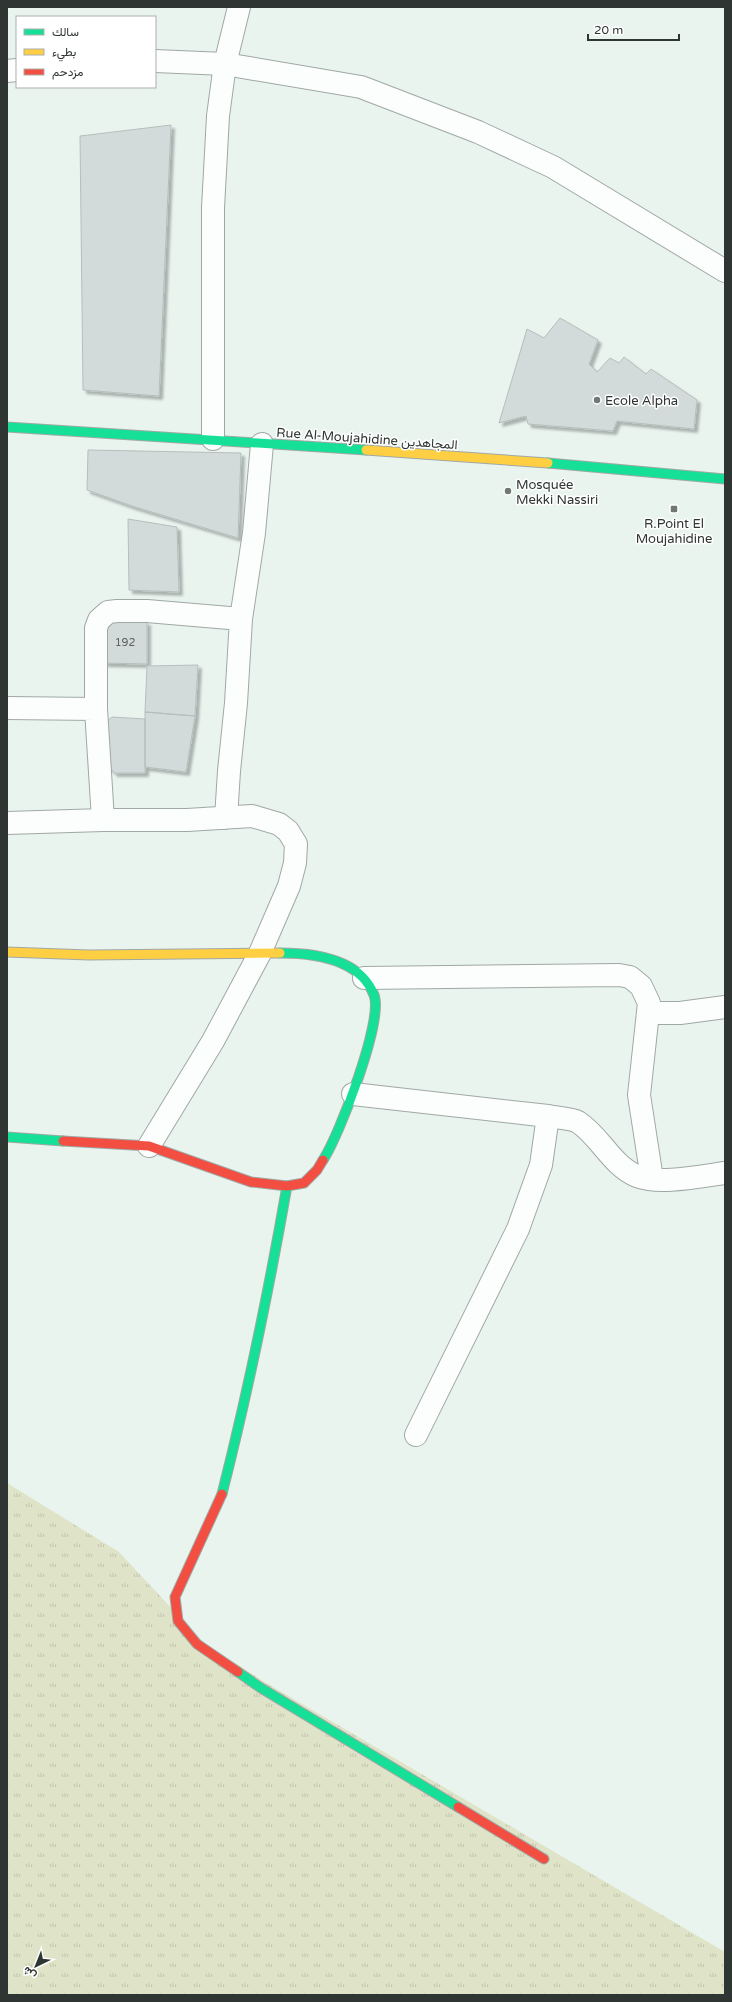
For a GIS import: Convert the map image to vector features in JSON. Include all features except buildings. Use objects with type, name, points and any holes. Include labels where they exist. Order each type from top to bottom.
[{"type":"street","points":[[213,439],[213,208],[218,116],[225,64],[239,7]]},
{"type":"street","points":[[156,61],[225,64],[361,87],[478,132],[553,166],[725,271]]},
{"type":"street","name":"Rue Al-Moujahidine المجاهدين","points":[[7,427],[491,458],[725,478]]},
{"type":"street","points":[[226,818],[229,770],[236,704],[241,618],[254,533],[262,444]]},
{"type":"street","points":[[103,820],[96,709],[96,628],[99,620],[108,612],[147,611],[241,618]]},
{"type":"street","points":[[7,708],[96,709]]},
{"type":"street","points":[[7,823],[226,818],[252,816],[279,824],[288,831],[296,844],[295,863],[289,886],[260,953],[213,1042],[149,1146]]},
{"type":"street","points":[[7,952],[89,955],[299,953],[330,959],[351,967],[364,978],[374,996],[375,1014],[368,1045],[353,1094],[331,1148],[317,1170],[304,1183],[287,1186],[251,1182],[149,1146],[7,1137]]},
{"type":"street","points":[[364,978],[619,975],[630,978],[641,986],[649,1003],[639,1095],[652,1179]]},
{"type":"street","points":[[648,1012],[680,1013],[725,1007]]},
{"type":"street","points":[[353,1094],[548,1116],[577,1122],[625,1168],[637,1176],[652,1179],[679,1178],[725,1173]]},
{"type":"street","points":[[416,1435],[518,1229],[541,1165],[548,1116]]},
{"type":"street","points":[[287,1186],[269,1290],[236,1440],[221,1498],[175,1597],[178,1621],[197,1644],[261,1688],[544,1859]]},
{"type":"green space","points":[[7,1483],[119,1552],[203,1642],[263,1681],[725,1952],[725,1995],[7,1995]]},
{"type":"traffic: fast","points":[[7,427],[366,450]]},
{"type":"traffic: fast","points":[[548,463],[725,479]]},
{"type":"traffic: fast","points":[[280,953],[307,954],[334,960],[358,973],[367,983],[374,995],[375,1008],[372,1028],[358,1078],[339,1128],[323,1160]]},
{"type":"traffic: fast","points":[[7,1137],[63,1141]]},
{"type":"traffic: fast","points":[[222,1494],[258,1340],[287,1186]]},
{"type":"traffic: fast","points":[[238,1672],[261,1688],[458,1807]]},
{"type":"traffic: slow","points":[[366,450],[548,463]]},
{"type":"traffic: slow","points":[[7,952],[89,955],[280,953]]},
{"type":"traffic: jam","points":[[63,1141],[149,1146],[251,1182],[287,1186],[304,1183],[317,1170],[323,1160]]},
{"type":"traffic: jam","points":[[222,1494],[175,1597],[178,1621],[197,1644],[238,1672]]},
{"type":"traffic: jam","points":[[458,1807],[544,1859]]},
{"type":"place","name":"Ecole Alpha","points":[[597,400]]},
{"type":"place","name":"Mosquée Mekki Nassiri","points":[[508,491]]},
{"type":"place","name":"R.Point El Moujahidine","points":[[674,509]]}]
